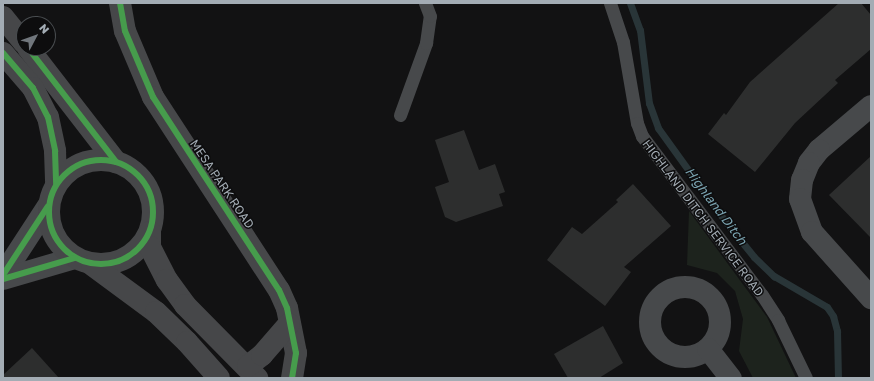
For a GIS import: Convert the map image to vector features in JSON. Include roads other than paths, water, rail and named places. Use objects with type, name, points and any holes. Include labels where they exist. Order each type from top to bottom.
[{"type":"main road","name":"MESA PARK ROAD","points":[[120,3],[125,31],[153,97],[182,145],[271,275],[287,308],[296,353],[292,378]]},
{"type":"main road","points":[[3,17],[16,33]]},
{"type":"main road","points":[[3,53],[33,88],[48,117],[55,151],[56,184],[48,206],[49,222],[54,236],[63,249],[84,261],[156,312],[187,342],[219,378]]},
{"type":"main road","points":[[34,56],[116,162]]},
{"type":"main road","points":[[56,184],[68,171],[82,163],[99,160],[116,162],[132,170],[144,182],[152,198],[154,215],[150,232],[150,247],[166,280],[185,306],[252,372],[262,355],[289,324]]},
{"type":"main road","points":[[84,261],[110,264],[127,258],[141,247],[150,232]]},
{"type":"street","points":[[871,106],[812,159],[802,180],[800,199],[812,232],[871,298]]},
{"type":"street","points":[[3,275],[48,206]]},
{"type":"street","points":[[3,279],[84,261]]},
{"type":"street","points":[[708,349],[730,378]]},
{"type":"lane","points":[[400,115],[426,43],[430,16],[425,3]]},
{"type":"lane","name":"HIGHLAND DITCH SERVICE ROAD","points":[[610,3],[623,42],[637,123],[642,136],[762,295],[778,320],[806,378]]},
{"type":"waterway","name":"Highland Ditch","points":[[630,3],[640,30],[649,103],[658,128],[725,221],[754,257],[774,276],[827,307],[833,316],[837,331],[838,378]]}]
